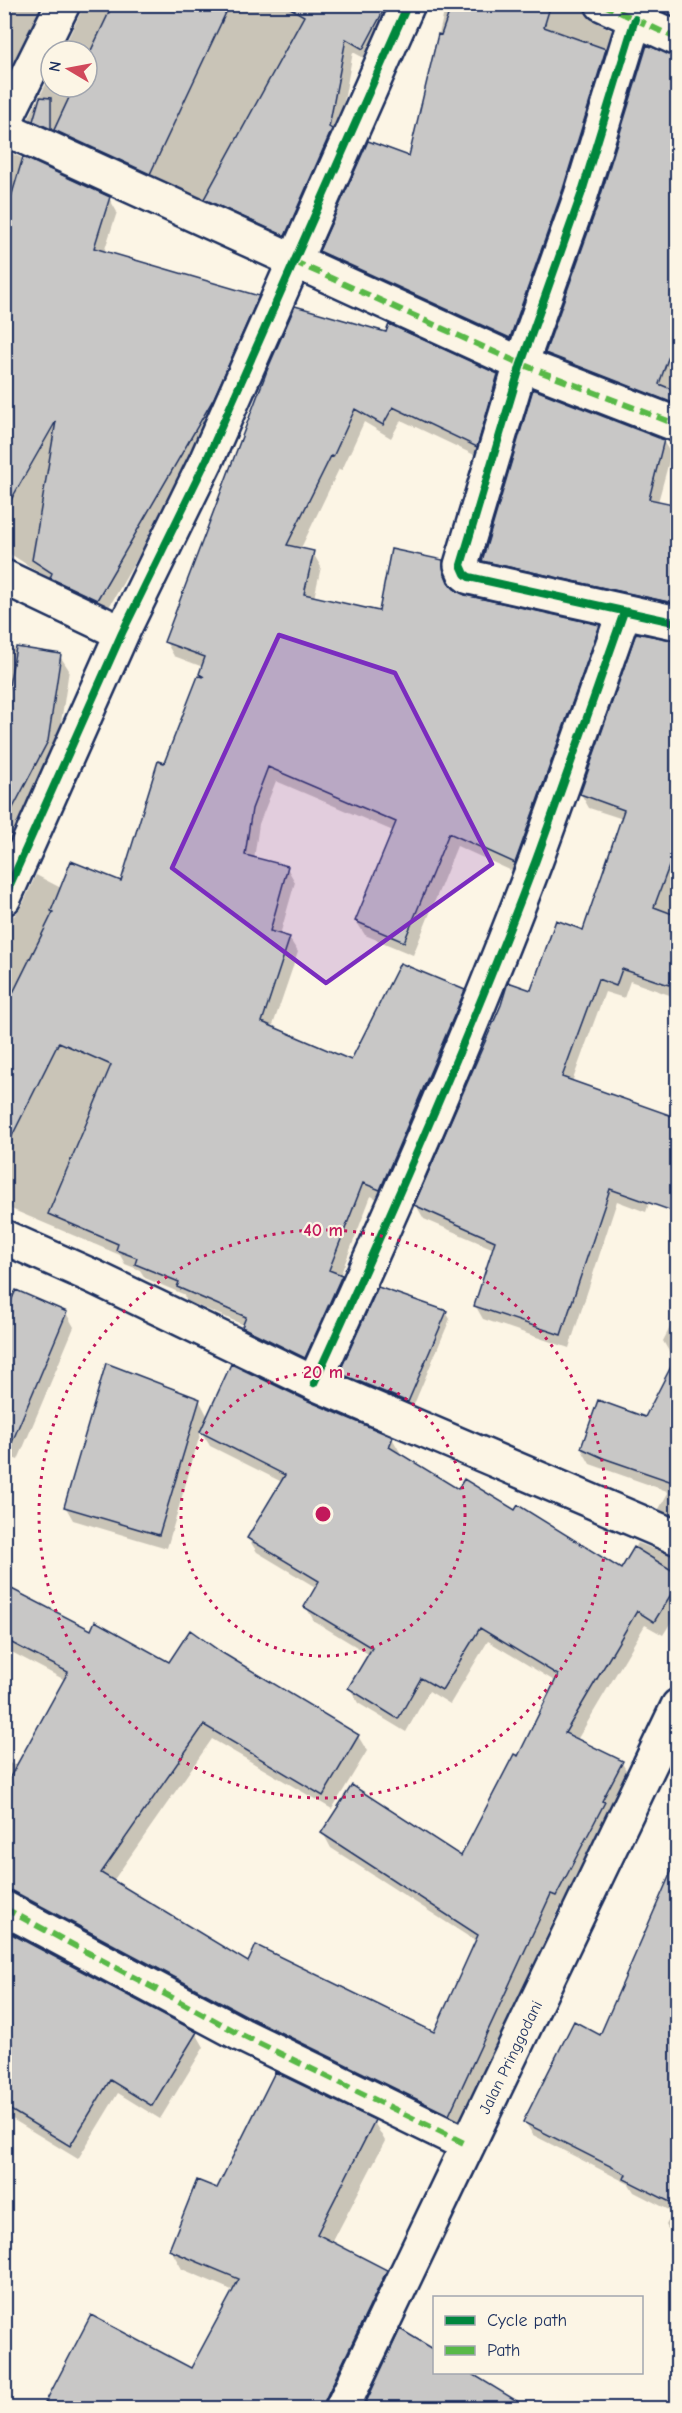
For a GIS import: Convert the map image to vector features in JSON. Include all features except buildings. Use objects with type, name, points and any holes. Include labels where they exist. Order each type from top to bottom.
[{"type":"street","points":[[63,4],[4,125],[293,261],[521,364],[678,425]]},
{"type":"street","points":[[4,898],[122,633],[207,459],[408,4]]},
{"type":"street","points":[[602,4],[678,39]]},
{"type":"street","points":[[635,19],[581,195],[521,364],[461,565],[469,577],[678,622]]},
{"type":"street","points":[[4,577],[122,633]]},
{"type":"street","points":[[314,1383],[388,1223],[452,1071],[536,860],[624,612]]},
{"type":"street","points":[[4,1237],[94,1277],[314,1383],[678,1538]]},
{"type":"street","name":"Jalan Pringgodani","points":[[342,2409],[678,1706]]},
{"type":"street","points":[[4,1908],[242,2035],[468,2145]]},
{"type":"highlighted area","points":[[279,635],[395,673],[492,864],[326,983],[172,868]]},
{"type":"marked path","points":[[602,4],[678,39]]},
{"type":"marked path","points":[[293,261],[521,364],[678,425]]},
{"type":"marked path","points":[[4,1908],[242,2035],[468,2145]]},
{"type":"cycle path","points":[[4,898],[122,633],[207,459],[408,4]]},
{"type":"cycle path","points":[[635,19],[581,195],[521,364],[461,565],[469,577],[678,623]]},
{"type":"cycle path","points":[[314,1383],[401,1189],[484,992],[536,860],[624,612]]}]
